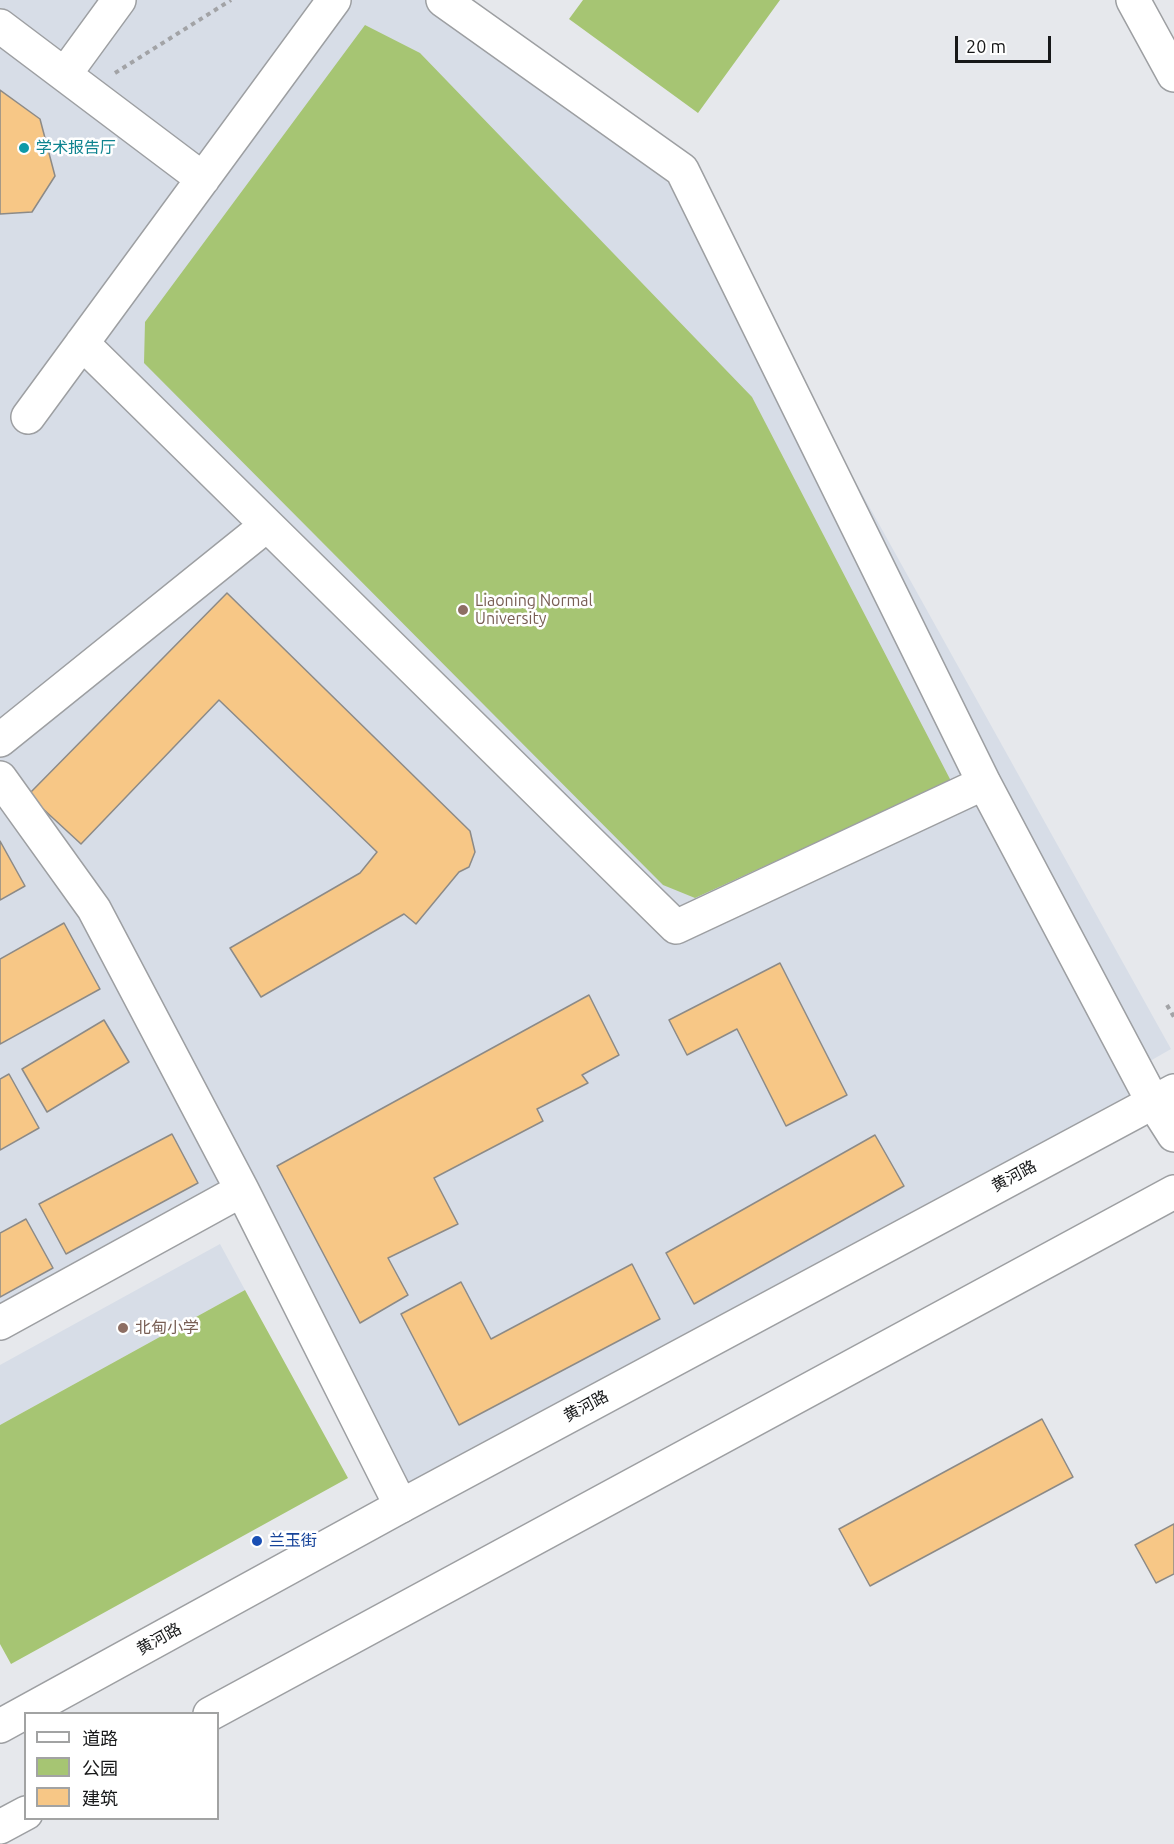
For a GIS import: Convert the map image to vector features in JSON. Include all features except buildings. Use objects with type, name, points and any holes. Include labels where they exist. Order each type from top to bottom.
[{"type":"street","points":[[76,82],[119,0]]},
{"type":"street","points":[[28,417],[334,0]]},
{"type":"street","points":[[443,0],[682,170],[984,783],[1164,1096],[1174,1135]]},
{"type":"street","points":[[1133,0],[1174,75]]},
{"type":"street","points":[[0,26],[203,178]]},
{"type":"street","points":[[82,343],[676,927],[984,783]]},
{"type":"street","points":[[0,740],[267,525]]},
{"type":"street","points":[[0,778],[94,909],[242,1190],[401,1506]]},
{"type":"street","name":"黄河路","points":[[26,1712],[401,1506],[1164,1096]]},
{"type":"street","points":[[0,1323],[242,1190]]},
{"type":"street","points":[[212,1712],[1174,1192]]},
{"type":"street","name":"黄河路","points":[[0,1726],[24,1713]]},
{"type":"street","points":[[0,1827],[24,1814]]},
{"type":"path","points":[[76,82],[231,0]]},
{"type":"path","points":[[1167,1005],[1174,1017]]},
{"type":"shaded area","name":"Liaoning Normal University","points":[[0,0],[442,0],[682,170],[1171,1049],[1136,1069],[1153,1102],[401,1506],[242,1190],[0,1323]]},
{"type":"shaded area","name":"北甸小学","points":[[220,1244],[245,1290],[0,1425],[0,1365]]},
{"type":"green space","points":[[583,0],[780,0],[698,113],[569,19]]},
{"type":"green space","points":[[365,25],[420,53],[752,397],[951,781],[695,898],[663,885],[144,363],[145,322]]},
{"type":"green space","points":[[245,1290],[348,1478],[11,1664],[0,1644],[0,1425]]},
{"type":"place","name":"学术报告厅","points":[[24,148]]},
{"type":"place","name":"Liaoning Normal University","points":[[463,610]]},
{"type":"place","name":"北甸小学","points":[[123,1328]]},
{"type":"place","name":"兰玉街","points":[[257,1541]]}]
